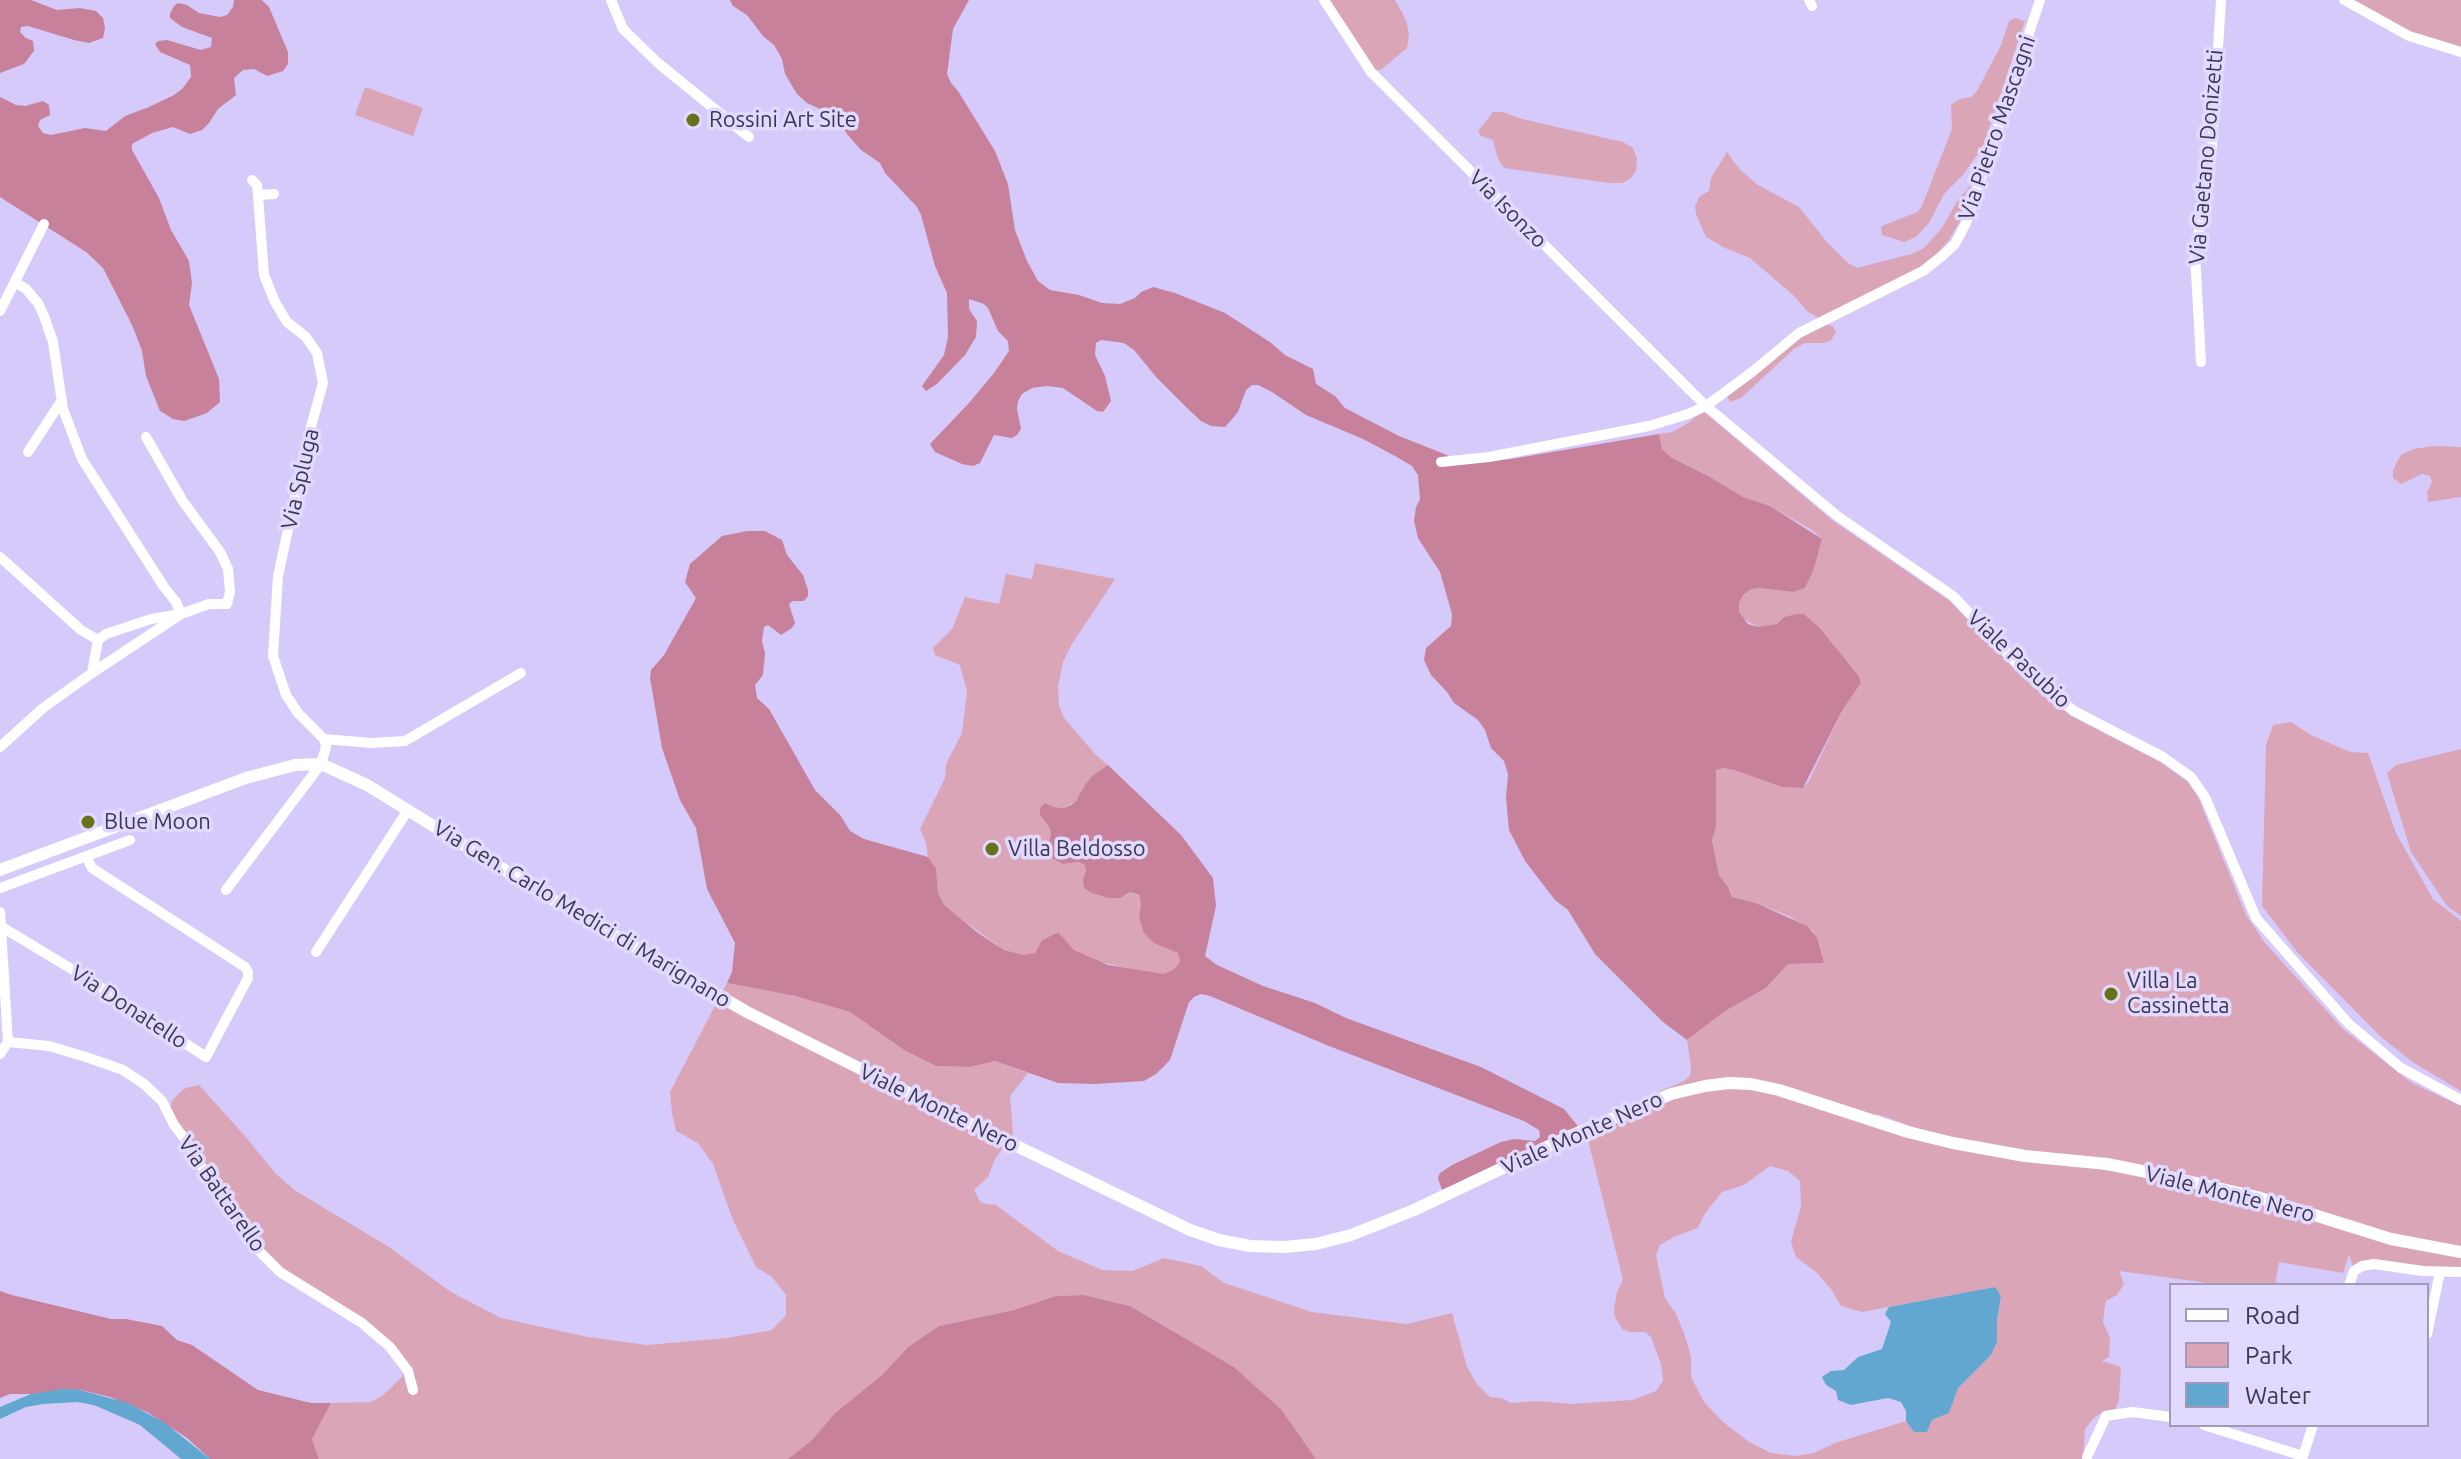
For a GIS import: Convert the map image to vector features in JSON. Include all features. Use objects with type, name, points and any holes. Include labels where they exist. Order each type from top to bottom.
[{"type":"street","points":[[611,0],[623,29],[658,63],[749,137]]},
{"type":"street","name":"Via Isonzo","points":[[1324,0],[1371,72],[1706,406]]},
{"type":"street","name":"Via Pietro Mascagni","points":[[1441,462],[1489,457],[1649,426],[1706,406],[1799,333],[1923,271],[1955,244],[1966,223],[2040,0]]},
{"type":"street","name":"Via Gaetano Donizetti","points":[[2201,362],[2195,254],[2211,159],[2221,0]]},
{"type":"street","points":[[2344,0],[2409,36],[2461,52]]},
{"type":"street","points":[[717,110],[717,123]]},
{"type":"street","name":"Via Spluga","points":[[252,180],[257,185],[264,275],[287,322],[306,337],[317,353],[322,370],[323,383],[299,475],[278,576],[273,656],[286,695],[298,713],[324,739]]},
{"type":"street","points":[[258,195],[274,194]]},
{"type":"street","points":[[0,311],[4,292],[15,282],[44,224]]},
{"type":"street","points":[[15,282],[38,303],[44,316],[53,342],[62,400],[82,459],[181,614]]},
{"type":"street","points":[[28,452],[62,400]]},
{"type":"street","name":"Viale Pasubio","points":[[1706,406],[1836,515],[1953,596],[2025,672],[2074,711],[2163,757],[2191,777],[2205,797],[2256,918],[2348,1023],[2401,1068],[2461,1100]]},
{"type":"street","points":[[92,673],[98,640],[106,634],[209,604],[227,604],[230,592],[228,569],[220,552],[182,500],[146,437]]},
{"type":"street","points":[[0,557],[81,630],[98,640]]},
{"type":"street","points":[[0,747],[43,708],[181,614]]},
{"type":"street","points":[[226,890],[321,764],[326,747],[324,739],[371,743],[405,741],[521,673]]},
{"type":"street","points":[[0,870],[246,778],[295,765],[321,764]]},
{"type":"street","name":"Via Gen. Carlo Medici di Marignano","points":[[321,764],[347,774],[555,901],[747,1012]]},
{"type":"street","points":[[316,952],[413,813]]},
{"type":"street","points":[[90,854],[92,837]]},
{"type":"street","points":[[0,888],[130,840]]},
{"type":"street","name":"Via Donatello","points":[[2,927],[206,1057],[248,978],[245,967],[92,868],[90,854]]},
{"type":"street","points":[[0,912],[8,1042],[0,1054]]},
{"type":"street","name":"Viale Monte Nero","points":[[747,1012],[1190,1230],[1250,1246],[1316,1244],[1351,1235],[1414,1210],[1570,1136],[1671,1094],[1729,1083],[1779,1090],[1908,1132],[1953,1143],[2152,1173],[2257,1197],[2391,1239],[2461,1252]]},
{"type":"street","name":"Via Battarello","points":[[8,1042],[49,1046],[86,1057],[123,1070],[144,1084],[162,1101],[219,1196],[254,1246],[280,1272],[362,1323],[390,1347],[408,1371],[413,1390]]},
{"type":"street","points":[[2350,1283],[2354,1271],[2374,1264],[2461,1272]]},
{"type":"street","points":[[2429,1324],[2440,1272]]},
{"type":"street","points":[[2087,1457],[2106,1416],[2132,1412],[2169,1417]]},
{"type":"street","points":[[2210,1427],[2303,1458],[2312,1427]]},
{"type":"green space","points":[[1324,0],[1395,0],[1406,20],[1409,34],[1407,48],[1382,69],[1371,72]]},
{"type":"green space","points":[[2346,0],[2461,0],[2461,50],[2416,37]]},
{"type":"green space","points":[[2015,18],[2025,21],[1983,147],[1944,194],[1929,223],[1916,237],[1904,242],[1882,235],[1881,227],[1918,212],[1922,206],[1952,129],[1951,105],[1971,97],[1977,91],[2001,45],[2009,21]]},
{"type":"green space","points":[[365,87],[423,108],[413,136],[355,115]]},
{"type":"green space","points":[[1493,112],[1623,142],[1633,148],[1637,159],[1636,171],[1622,183],[1609,183],[1504,168],[1493,140],[1481,136],[1478,131]]},
{"type":"green space","points":[[1727,152],[1740,170],[1758,185],[1799,207],[1826,241],[1857,268],[1924,248],[1942,228],[1971,184],[1960,221],[1934,257],[1914,272],[1819,318],[1808,312],[1750,258],[1706,237],[1695,206],[1700,196],[1709,191],[1711,178]]},
{"type":"green space","points":[[1822,324],[1833,326],[1836,332],[1831,340],[1805,343],[1794,349],[1741,398],[1730,402],[1726,395],[1799,336]]},
{"type":"green space","points":[[1703,411],[1832,520],[1950,601],[2021,676],[2071,716],[2160,762],[2187,781],[2198,797],[2246,915],[2265,943],[2343,1029],[2412,1083],[2461,1106],[2461,1248],[2394,1236],[2261,1194],[2135,1165],[2033,1153],[1930,1133],[1877,1114],[1875,1120],[1953,1143],[2025,1156],[2107,1164],[2257,1197],[2391,1239],[2461,1252],[2461,1272],[2423,1271],[2374,1264],[2354,1271],[2349,1254],[2343,1273],[2279,1262],[2275,1283],[2208,1283],[2119,1271],[2124,1284],[2105,1305],[2103,1322],[2110,1338],[2109,1357],[2102,1361],[2121,1367],[2119,1400],[2115,1409],[2103,1411],[2085,1429],[2083,1459],[1316,1459],[1281,1409],[1234,1367],[1130,1306],[1084,1295],[1056,1296],[1014,1310],[939,1326],[908,1347],[881,1376],[835,1413],[812,1440],[788,1459],[319,1459],[312,1439],[331,1403],[371,1402],[403,1376],[404,1366],[390,1347],[362,1324],[280,1272],[254,1246],[169,1115],[172,1101],[186,1088],[199,1085],[276,1174],[296,1191],[389,1247],[451,1292],[501,1318],[588,1337],[647,1345],[727,1338],[772,1330],[786,1315],[786,1295],[772,1277],[756,1267],[733,1220],[713,1164],[698,1143],[676,1131],[672,1113],[670,1092],[727,983],[795,996],[850,1012],[904,1050],[936,1066],[970,1067],[995,1061],[1028,1073],[1010,1096],[1013,1134],[995,1159],[988,1177],[974,1190],[981,1203],[996,1205],[1058,1251],[1102,1270],[1132,1271],[1164,1258],[1201,1266],[1224,1283],[1312,1312],[1407,1324],[1452,1313],[1467,1367],[1477,1384],[1490,1397],[1511,1403],[1539,1401],[1571,1404],[1632,1400],[1656,1391],[1663,1381],[1661,1364],[1651,1337],[1645,1332],[1622,1329],[1615,1317],[1617,1292],[1623,1280],[1584,1124],[1684,1081],[1690,1076],[1691,1067],[1687,1040],[1725,1011],[1766,988],[1788,964],[1824,963],[1813,931],[1789,916],[1732,897],[1719,875],[1712,840],[1716,827],[1716,770],[1734,770],[1782,787],[1803,788],[1843,709],[1861,683],[1820,628],[1804,614],[1784,617],[1769,627],[1758,627],[1743,619],[1739,603],[1744,594],[1752,589],[1793,592],[1805,588],[1822,539],[1770,506],[1743,497],[1672,458],[1662,449],[1659,434],[1672,432]],"holes":[[[1770,1166],[1788,1171],[1800,1181],[1801,1206],[1791,1242],[1796,1257],[1816,1272],[1841,1306],[1862,1312],[1995,1287],[2001,1296],[1997,1342],[1991,1355],[1958,1388],[1949,1413],[1932,1420],[1927,1432],[1914,1432],[1906,1421],[1835,1443],[1814,1453],[1795,1456],[1771,1453],[1749,1442],[1722,1421],[1704,1402],[1691,1377],[1691,1357],[1685,1336],[1665,1298],[1656,1255],[1660,1245],[1698,1228],[1722,1192],[1744,1185]]]},
{"type":"green space","points":[[2461,447],[2461,497],[2428,502],[2427,492],[2432,482],[2430,476],[2422,474],[2401,484],[2393,478],[2393,470],[2401,455],[2413,449]]},
{"type":"green space","points":[[1035,563],[1115,579],[1072,644],[1063,662],[1058,687],[1059,705],[1064,718],[1108,765],[1093,775],[1076,801],[1064,808],[1053,807],[1048,825],[1051,832],[1049,845],[1063,864],[1084,864],[1083,880],[1120,898],[1130,892],[1139,896],[1139,918],[1167,948],[1178,953],[1180,962],[1164,974],[1096,961],[1074,950],[1057,932],[1042,940],[1035,953],[1023,956],[1004,950],[954,914],[944,905],[938,893],[936,868],[928,857],[920,829],[945,778],[946,764],[962,733],[967,692],[960,665],[935,655],[933,648],[952,629],[965,597],[999,604],[1006,574],[1032,579]]},
{"type":"green space","points":[[2291,722],[2311,735],[2350,752],[2368,753],[2396,833],[2433,899],[2461,921],[2461,1091],[2414,1063],[2382,1038],[2298,953],[2262,906],[2266,745],[2273,725]]},
{"type":"green space","points":[[2461,749],[2461,916],[2447,906],[2411,852],[2387,773],[2396,765]]},
{"type":"shaded area","points":[[0,0],[31,0],[57,10],[80,8],[96,11],[103,18],[103,38],[89,43],[28,26],[21,27],[20,32],[33,41],[34,51],[24,64],[0,73]]},
{"type":"shaded area","points":[[234,0],[262,0],[269,7],[288,52],[288,64],[283,71],[267,76],[254,69],[243,70],[234,78],[236,95],[218,109],[202,130],[190,134],[173,127],[152,133],[132,144],[132,150],[189,261],[192,283],[189,305],[219,379],[220,402],[207,413],[184,421],[160,411],[146,376],[142,351],[133,327],[103,268],[86,252],[0,197],[0,97],[16,105],[43,101],[49,105],[50,115],[40,120],[38,126],[43,133],[51,135],[85,128],[106,131],[125,116],[174,95],[191,77],[190,65],[160,52],[155,44],[158,41],[167,40],[201,50],[211,47],[212,38],[182,27],[170,18],[174,6],[178,3],[187,5],[199,13],[220,17],[227,15]]},
{"type":"shaded area","points":[[730,0],[969,0],[953,29],[947,74],[995,151],[1008,184],[1015,230],[1027,261],[1038,281],[1050,290],[1102,303],[1120,304],[1153,287],[1225,313],[1285,355],[1313,369],[1316,384],[1335,396],[1345,408],[1399,436],[1447,455],[1457,465],[1659,434],[1662,449],[1672,458],[1743,497],[1770,506],[1822,539],[1805,588],[1793,592],[1752,589],[1744,594],[1739,603],[1739,612],[1748,624],[1758,627],[1777,624],[1784,617],[1804,614],[1820,628],[1861,683],[1843,709],[1803,788],[1782,787],[1734,770],[1716,770],[1716,827],[1712,840],[1719,875],[1732,897],[1756,903],[1807,926],[1817,937],[1824,963],[1788,964],[1766,988],[1725,1011],[1687,1040],[1663,1022],[1595,954],[1568,910],[1555,900],[1525,861],[1509,830],[1506,798],[1508,774],[1504,761],[1491,748],[1478,720],[1454,703],[1431,675],[1424,660],[1426,648],[1451,626],[1452,614],[1440,572],[1418,538],[1414,521],[1420,499],[1418,475],[1412,466],[1395,456],[1306,415],[1258,385],[1246,390],[1238,412],[1225,427],[1211,426],[1186,407],[1134,350],[1124,343],[1101,340],[1096,343],[1095,355],[1105,376],[1111,401],[1103,412],[1063,388],[1032,388],[1022,394],[1018,401],[1021,429],[1017,435],[1012,438],[994,435],[980,463],[973,466],[962,464],[935,452],[930,444],[994,373],[1009,351],[1008,341],[998,331],[988,308],[969,299],[969,309],[977,321],[976,337],[965,355],[926,391],[922,386],[944,355],[948,337],[947,293],[935,266],[917,207],[885,173],[880,163],[861,150],[840,122],[797,94],[774,45]]},
{"type":"shaded area","points":[[765,531],[782,540],[787,555],[803,575],[808,590],[804,601],[789,604],[795,623],[792,628],[781,635],[768,625],[764,627],[763,675],[755,685],[757,698],[769,709],[815,790],[841,816],[850,831],[864,839],[928,857],[936,868],[938,893],[944,905],[978,933],[1004,950],[1023,955],[1035,953],[1042,940],[1058,932],[1074,950],[1108,965],[1164,974],[1180,962],[1178,953],[1154,943],[1144,933],[1139,918],[1139,895],[1130,892],[1120,898],[1109,898],[1092,893],[1084,888],[1084,864],[1063,864],[1052,858],[1049,845],[1051,832],[1040,815],[1040,808],[1045,803],[1064,808],[1071,805],[1093,775],[1108,765],[1181,835],[1213,878],[1216,906],[1205,956],[1217,965],[1263,986],[1481,1067],[1564,1109],[1582,1131],[1442,1190],[1438,1178],[1440,1173],[1452,1165],[1501,1142],[1514,1139],[1535,1141],[1540,1137],[1539,1130],[1524,1121],[1329,1046],[1210,996],[1201,994],[1189,1002],[1170,1060],[1156,1074],[1144,1081],[1095,1084],[1058,1083],[995,1061],[970,1067],[936,1066],[904,1050],[850,1012],[795,996],[727,983],[732,972],[735,943],[707,889],[696,828],[680,800],[662,748],[650,678],[651,670],[664,655],[696,598],[685,582],[690,564],[722,536]]},
{"type":"shaded area","points":[[0,1291],[111,1319],[162,1326],[177,1340],[192,1345],[258,1390],[311,1403],[331,1403],[312,1439],[319,1459],[210,1459],[187,1438],[147,1412],[110,1397],[76,1389],[10,1394],[0,1398]]},
{"type":"shaded area","points":[[1084,1295],[1130,1306],[1234,1367],[1281,1409],[1316,1459],[788,1459],[812,1440],[835,1413],[881,1376],[908,1347],[939,1326],[1014,1310],[1056,1296]]},
{"type":"water","points":[[1995,1287],[2001,1296],[1997,1342],[1991,1355],[1958,1388],[1949,1413],[1932,1420],[1927,1432],[1914,1432],[1906,1421],[1906,1411],[1901,1402],[1888,1398],[1851,1405],[1838,1400],[1836,1391],[1826,1385],[1822,1377],[1831,1371],[1844,1370],[1858,1357],[1882,1349],[1891,1322],[1885,1314],[1889,1307]]},
{"type":"water","points":[[76,1389],[128,1403],[165,1423],[210,1459],[181,1459],[140,1425],[94,1405],[77,1402],[43,1404],[26,1407],[0,1419],[0,1407],[31,1394]]},
{"type":"place","name":"Rossini Art Site","points":[[693,120]]},
{"type":"place","name":"Blue Moon","points":[[88,822]]},
{"type":"place","name":"Villa Beldosso","points":[[992,849]]},
{"type":"place","name":"Villa La Cassinetta","points":[[2111,994]]}]
